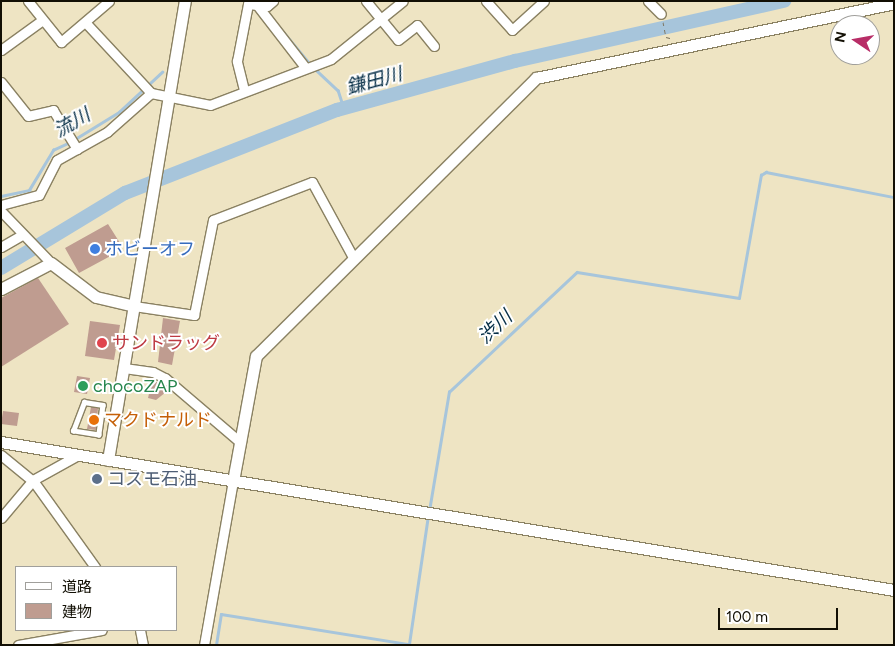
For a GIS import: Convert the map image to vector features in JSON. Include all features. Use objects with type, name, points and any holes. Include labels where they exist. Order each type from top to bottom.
[{"type":"street","points":[[28,1],[41,21],[60,42],[109,1]]},
{"type":"street","points":[[108,460],[185,1]]},
{"type":"street","points":[[244,90],[237,61],[248,4],[257,6],[273,1]]},
{"type":"street","points":[[366,1],[398,40],[417,25],[434,46]]},
{"type":"street","points":[[85,22],[150,93],[210,105],[244,90],[331,59],[403,1]]},
{"type":"street","points":[[486,1],[512,30],[544,1]]},
{"type":"street","points":[[648,1],[661,14]]},
{"type":"street","points":[[204,645],[232,480],[256,356],[536,78],[894,3]]},
{"type":"street","points":[[257,6],[305,67]]},
{"type":"street","points":[[1,50],[41,21]]},
{"type":"street","points":[[1,82],[28,116],[53,110],[77,148]]},
{"type":"street","points":[[1,205],[39,194],[57,160],[107,132],[150,93]]},
{"type":"street","points":[[1,211],[14,220],[24,237],[50,263],[96,297],[134,306],[194,315],[213,220],[312,182],[354,259]]},
{"type":"street","points":[[1,247],[24,237]]},
{"type":"street","points":[[1,289],[50,263]]},
{"type":"street","points":[[124,368],[154,372],[165,378],[240,442]]},
{"type":"street","points":[[1,442],[894,590]]},
{"type":"street","points":[[1,455],[33,480],[94,566]]},
{"type":"street","points":[[1,518],[33,480],[78,455]]},
{"type":"street","points":[[18,645],[96,631]]},
{"type":"street","points":[[140,631],[143,645]]},
{"type":"lane","points":[[84,402],[104,405],[99,435],[73,431],[84,402]]},
{"type":"path","points":[[661,14],[666,37]]},
{"type":"building","points":[[108,224],[120,243],[112,248],[116,253],[79,273],[65,248]]},
{"type":"building","points":[[38,278],[69,324],[1,367],[1,298]]},
{"type":"building","points":[[163,318],[180,321],[172,365],[158,362]]},
{"type":"building","points":[[90,321],[120,325],[114,360],[85,356]]},
{"type":"building","points":[[77,376],[90,378],[87,394],[74,392]]},
{"type":"building","points":[[152,381],[161,383],[166,392],[156,400],[148,398]]},
{"type":"building","points":[[91,407],[98,408],[96,430],[87,429]]},
{"type":"building","points":[[3,411],[19,413],[17,426],[1,424]]},
{"type":"waterway","name":"鎌田川","points":[[1,268],[125,193],[337,110],[515,61],[784,1]]},
{"type":"waterway","points":[[272,18],[310,64]]},
{"type":"waterway","points":[[314,68],[338,90],[344,108]]},
{"type":"waterway","name":"流川","points":[[75,139],[119,112],[162,72]]},
{"type":"waterway","name":"流川","points":[[1,196],[29,190],[53,150],[70,142]]},
{"type":"waterway","name":"渋川","points":[[429,511],[449,392],[577,272],[739,298],[761,175],[766,172],[894,197]]},
{"type":"waterway","name":"渋川","points":[[216,645],[221,614],[409,644],[428,516]]},
{"type":"place","name":"ホビーオフ","points":[[95,249]]},
{"type":"place","name":"サンドラッグ","points":[[102,343]]},
{"type":"place","name":"chocoZAP","points":[[83,386]]},
{"type":"place","name":"マクドナルド","points":[[94,420]]},
{"type":"place","name":"コスモ石油","points":[[97,479]]}]
